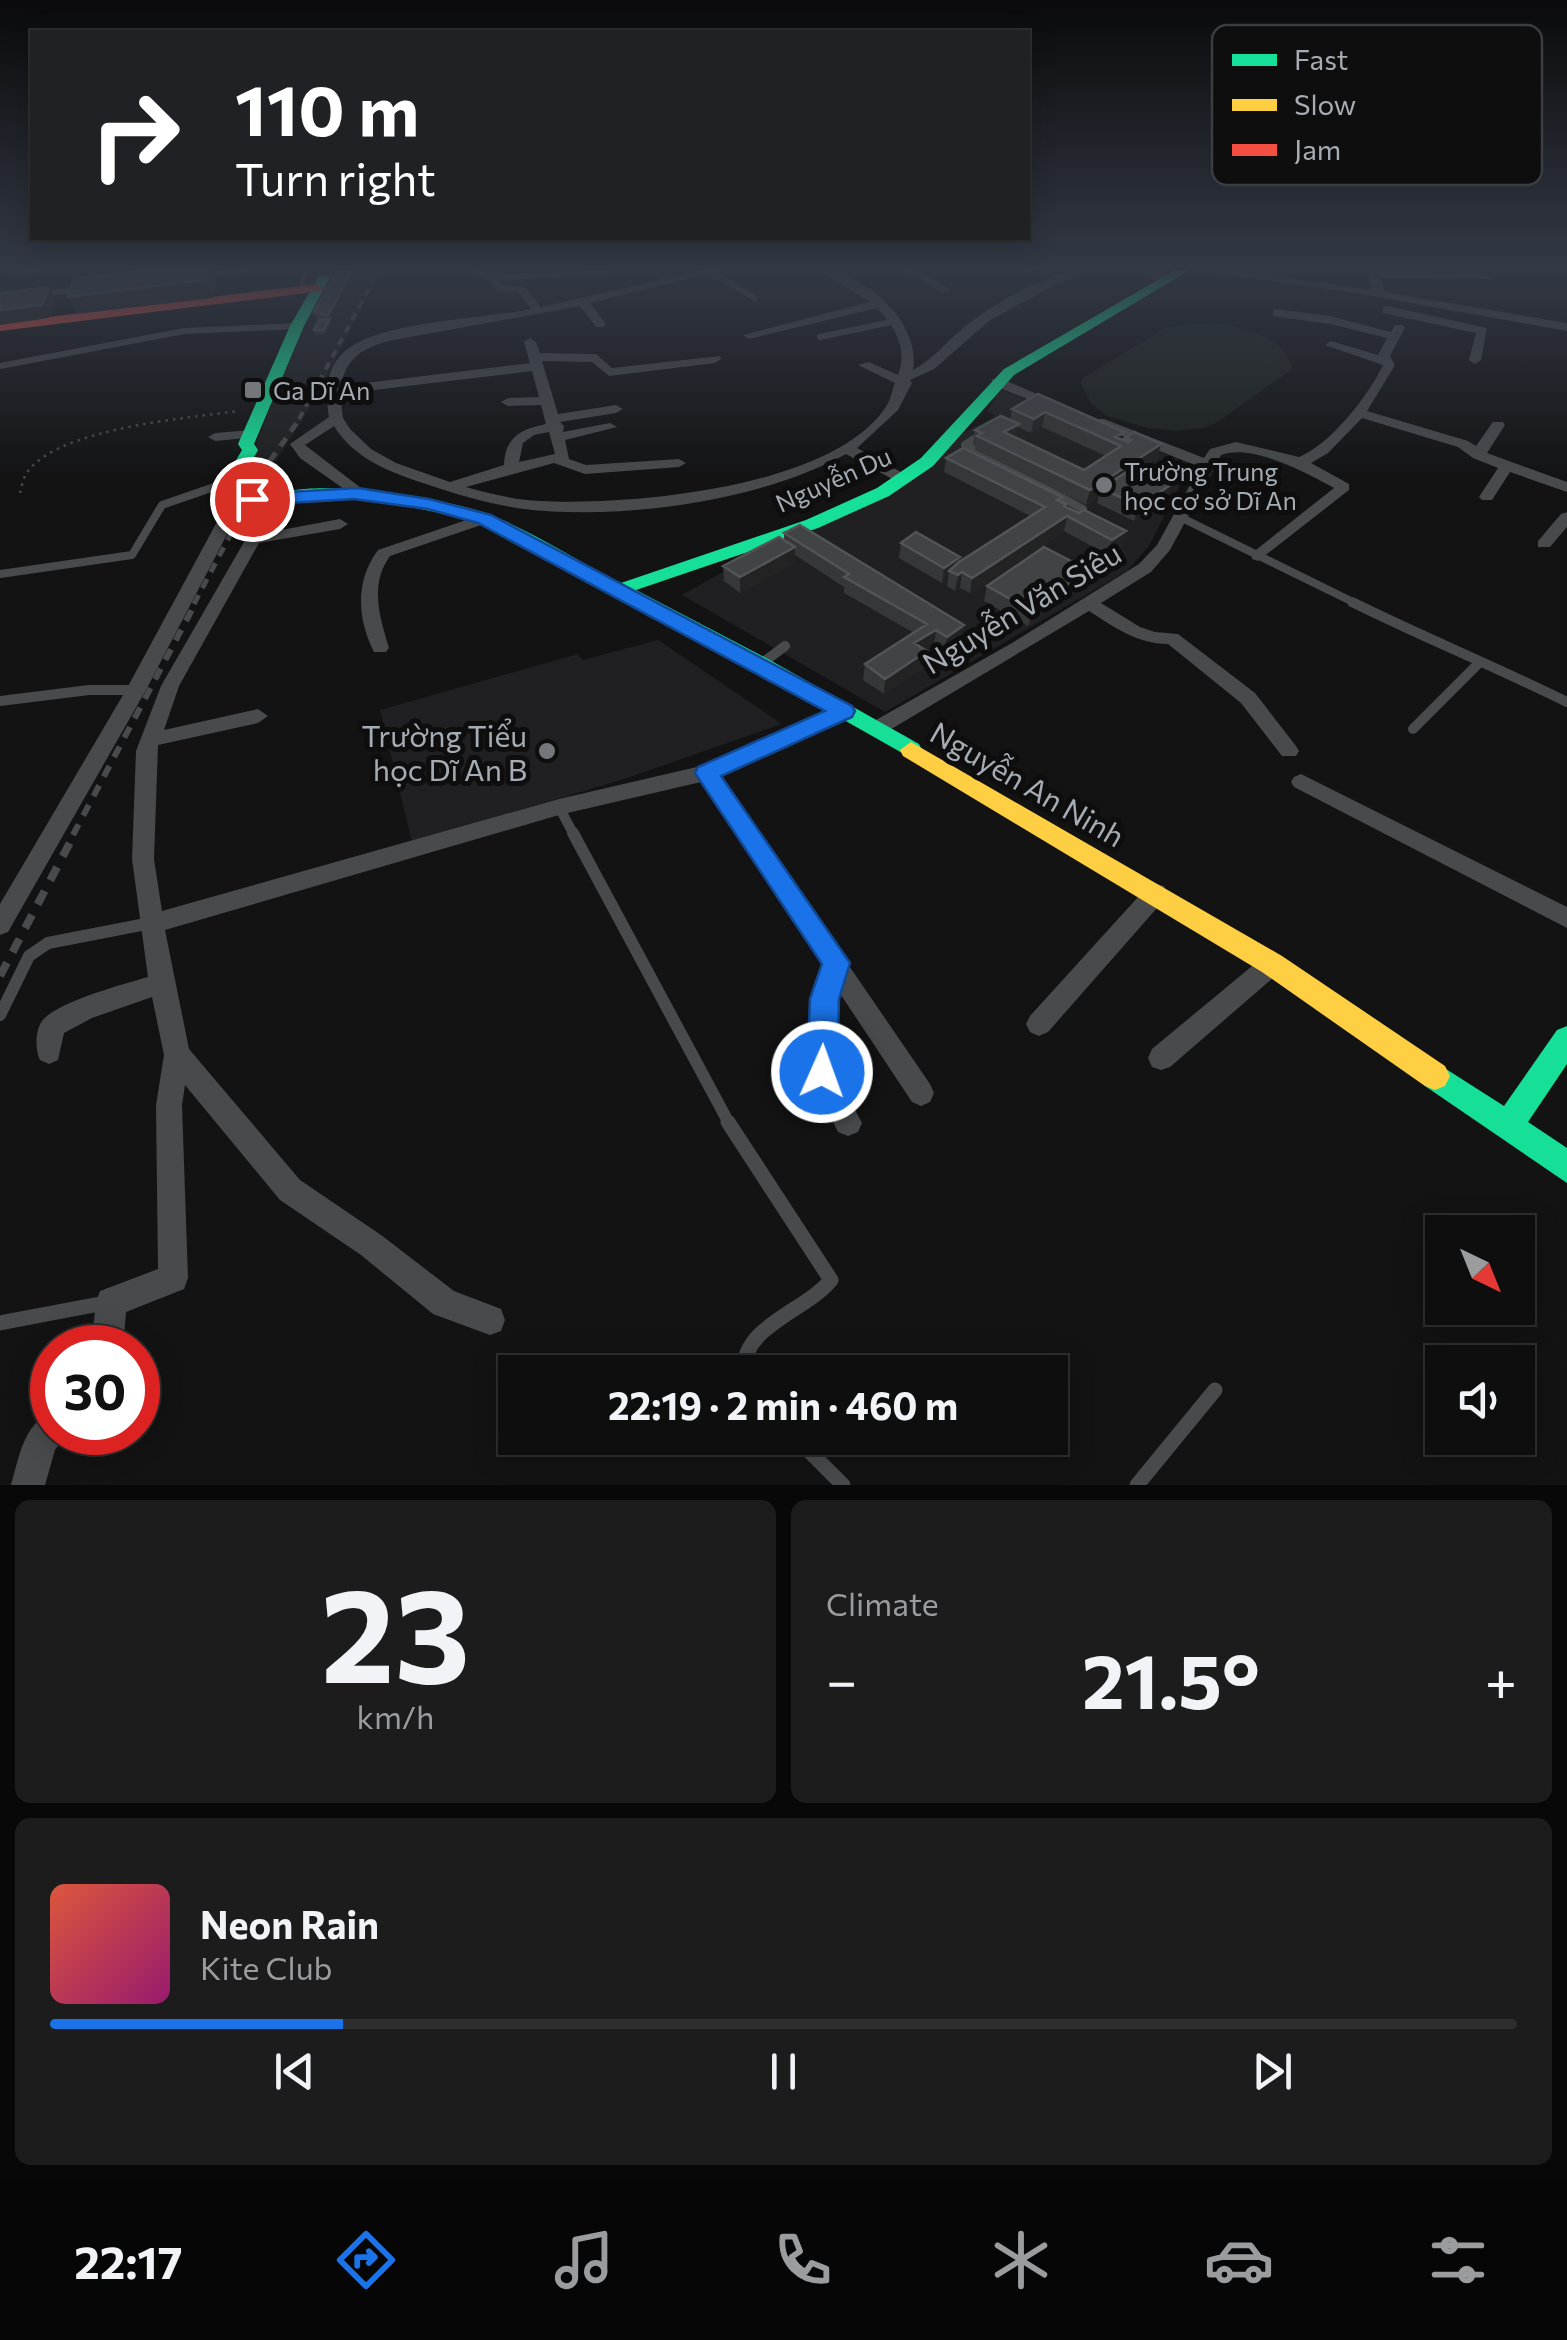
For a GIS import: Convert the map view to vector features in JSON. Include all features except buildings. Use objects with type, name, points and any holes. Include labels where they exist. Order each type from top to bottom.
[{"type":"main road","points":[[230,490],[224,461],[248,439],[291,339]]},
{"type":"main road","name":"Nguyễn Du","points":[[621,589],[833,514],[904,479],[928,461],[997,382],[1067,339]]},
{"type":"main road","name":"Nguyễn An Ninh","points":[[230,490],[284,504],[366,498],[429,504],[484,519],[762,664],[1156,893],[1272,964],[1567,1167]]},
{"type":"main road","points":[[1508,1126],[1567,1040]]},
{"type":"street","points":[[390,339],[365,344],[342,362],[330,391],[336,418],[346,438],[372,458],[448,487],[500,501],[542,506],[643,504],[764,482],[846,448],[886,419],[906,380],[909,358],[902,339]]},
{"type":"street","points":[[864,365],[906,380],[932,368],[958,339]]},
{"type":"street","points":[[1298,462],[1318,455],[1382,386],[1387,362],[1384,356],[1392,339]]},
{"type":"street","points":[[1475,360],[1481,339]]},
{"type":"street","points":[[1331,345],[1387,362]]},
{"type":"street","points":[[330,391],[533,355],[590,357],[609,372],[715,358]]},
{"type":"street","points":[[533,355],[564,453],[558,460]]},
{"type":"street","points":[[997,382],[1208,465],[1216,452],[1237,446],[1298,462],[1344,487],[1258,556]]},
{"type":"street","points":[[508,402],[547,401]]},
{"type":"street","points":[[557,427],[616,409]]},
{"type":"street","points":[[1357,412],[1455,441],[1506,467],[1567,487]]},
{"type":"street","points":[[336,418],[297,444],[299,450],[366,498]]},
{"type":"street","points":[[1478,455],[1498,425]]},
{"type":"street","points":[[510,468],[510,448],[532,430],[610,427]]},
{"type":"street","points":[[215,438],[248,439]]},
{"type":"street","points":[[846,448],[904,479]]},
{"type":"street","points":[[429,504],[448,487],[510,468],[558,460],[585,470],[679,464]]},
{"type":"street","name":"Nguyễn Văn Siêu","points":[[876,729],[1144,568],[1164,547],[1208,465]]},
{"type":"street","points":[[1487,498],[1506,467]]},
{"type":"street","points":[[0,925],[136,690],[230,490]]},
{"type":"street","points":[[109,1325],[111,1302],[173,1278],[170,1105],[177,1055],[161,983],[144,860],[149,740],[170,686],[275,500]]},
{"type":"street","points":[[1544,544],[1567,517]]},
{"type":"street","points":[[380,648],[366,600],[374,564],[384,553],[484,519]]},
{"type":"street","points":[[250,540],[340,524]]},
{"type":"street","points":[[1089,603],[1134,631],[1154,638],[1172,638],[1248,698],[1290,751]]},
{"type":"street","points":[[154,922],[559,807],[706,773],[844,711]]},
{"type":"street","points":[[149,740],[258,716]]},
{"type":"street","points":[[706,773],[922,1093]]},
{"type":"street","points":[[1301,782],[1567,918]]},
{"type":"street","points":[[0,892],[35,862]]},
{"type":"street","points":[[1040,1024],[1156,893]]},
{"type":"street","points":[[836,963],[824,999],[822,1072],[848,1123]]},
{"type":"street","points":[[1161,1058],[1272,964]]},
{"type":"street","points":[[49,1052],[52,1028],[84,1009],[161,983]]},
{"type":"street","points":[[177,1055],[290,1190],[372,1244],[444,1303],[490,1320]]},
{"type":"street","points":[[28,1485],[37,1455]]},
{"type":"lane","points":[[0,366],[140,339]]},
{"type":"lane","points":[[1040,399],[1030,405],[1066,419]]},
{"type":"lane","points":[[1001,422],[964,445],[1083,509]]},
{"type":"lane","points":[[1084,426],[1120,441]]},
{"type":"lane","points":[[0,574],[132,555],[162,505],[230,490]]},
{"type":"lane","points":[[1180,517],[1478,664],[1505,672],[1567,702]]},
{"type":"lane","points":[[762,664],[786,646]]},
{"type":"lane","points":[[1413,729],[1478,664]]},
{"type":"lane","points":[[0,701],[89,690],[136,690]]},
{"type":"lane","points":[[559,807],[723,1114],[830,1280],[822,1291],[756,1337],[743,1355]]},
{"type":"lane","points":[[0,1015],[29,956],[48,943],[154,922]]},
{"type":"lane","points":[[0,1322],[111,1302]]},
{"type":"lane","points":[[1137,1485],[1215,1390]]},
{"type":"lane","points":[[813,1455],[843,1485]]},
{"type":"path","points":[[20,493],[24,473],[42,459],[99,434],[147,423],[263,408]]},
{"type":"shaded area","points":[[298,339],[346,339],[315,399],[259,488],[247,486],[242,478]]},
{"type":"shaded area","points":[[1147,339],[1269,339],[1281,349],[1292,369],[1219,421],[1204,428],[1176,431],[1148,428],[1108,416],[1092,405],[1081,383],[1083,378]]},
{"type":"shaded area","points":[[1001,390],[1191,464],[1149,546],[1127,571],[885,712],[682,595],[778,541],[834,520],[967,431],[996,416],[987,411]]},
{"type":"shaded area","name":"Trường Tiểu học Dĩ An B","points":[[658,640],[782,724],[624,779],[412,842],[380,710],[578,654],[583,660]]},
{"type":"railway","points":[[299,419],[342,339]]},
{"type":"railway","points":[[194,604],[267,465],[301,417]]},
{"type":"railway","points":[[73,835],[196,602]]},
{"type":"railway","points":[[0,976],[75,833]]},
{"type":"traffic: fast","points":[[239,496],[243,488],[239,469],[250,450],[246,444],[291,339]]},
{"type":"traffic: fast","points":[[621,589],[812,524],[883,492],[927,462],[1009,372],[1065,339]]},
{"type":"traffic: fast","points":[[275,500],[290,495],[357,493],[366,498],[429,504],[484,519],[761,664],[911,750]]},
{"type":"traffic: fast","points":[[1508,1126],[1567,1039]]},
{"type":"traffic: fast","points":[[1435,1076],[1567,1167]]},
{"type":"traffic: slow","points":[[911,750],[1272,964],[1435,1076]]},
{"type":"place","name":"Ga Dĩ An","points":[[253,390]]},
{"type":"place","name":"Trường Trung học cơ sở Dĩ An","points":[[1104,485]]},
{"type":"place","name":"Trường Tiểu học Dĩ An B","points":[[547,751]]},
{"type":"route","points":[[252,499],[358,493],[366,498],[459,510],[519,536],[844,711],[706,773],[836,963],[824,999],[822,1072]]}]
